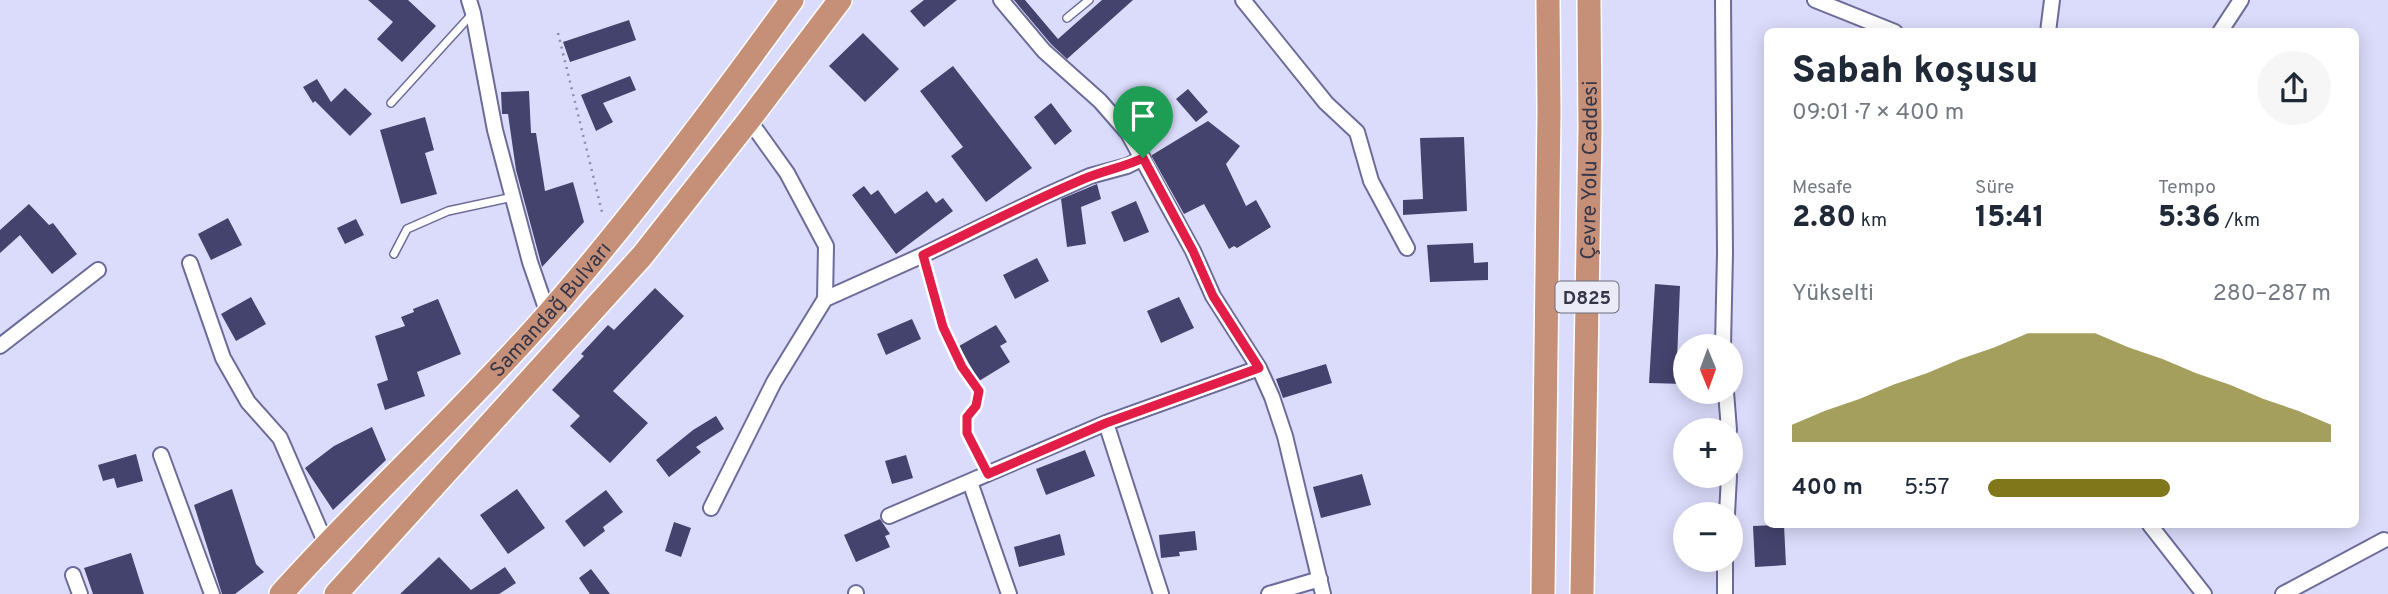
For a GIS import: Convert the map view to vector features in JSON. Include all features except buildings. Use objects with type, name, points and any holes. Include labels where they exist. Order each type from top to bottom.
[{"type":"highway","name":"Samandağ Bulvarı","points":[[281,594],[548,314],[610,241],[722,97],[792,0]]},
{"type":"highway","name":"Samandağ Bulvarı","points":[[335,594],[642,256],[841,0]]},
{"type":"highway","name":"Çevre Yolu Caddesi","points":[[1543,594],[1548,0]]},
{"type":"highway","name":"Çevre Yolu Caddesi","points":[[1582,594],[1590,0]]},
{"type":"street","points":[[1001,0],[1044,51],[1100,101],[1128,133],[1193,251],[1213,296],[1259,368],[1285,436],[1323,594]]},
{"type":"street","points":[[1243,0],[1326,103],[1357,131],[1371,181],[1407,248]]},
{"type":"street","points":[[1723,0],[1723,334]]},
{"type":"street","points":[[1815,0],[1885,28]]},
{"type":"street","points":[[2049,28],[2053,0]]},
{"type":"street","points":[[2223,28],[2241,0]]},
{"type":"street","points":[[471,7],[495,130],[530,262],[548,314]]},
{"type":"street","points":[[711,508],[774,382],[825,299],[826,246],[787,173],[750,120]]},
{"type":"street","points":[[825,299],[1090,176],[1127,166],[1143,158]]},
{"type":"street","points":[[190,263],[228,367],[248,402],[280,438],[326,544]]},
{"type":"street","points":[[0,346],[98,270]]},
{"type":"street","points":[[889,516],[1106,423],[1259,368]]},
{"type":"street","points":[[1106,423],[1161,594]]},
{"type":"street","points":[[161,455],[212,594]]},
{"type":"street","points":[[970,482],[1009,594]]},
{"type":"street","points":[[2152,528],[2204,594]]},
{"type":"street","points":[[2283,594],[2384,540]]},
{"type":"street","points":[[1725,594],[1726,572]]},
{"type":"street","points":[[73,575],[80,594]]},
{"type":"street","points":[[1269,594],[1320,579]]},
{"type":"lane","points":[[1067,18],[1089,0]]},
{"type":"lane","points":[[391,103],[471,7]]},
{"type":"lane","points":[[394,254],[407,229],[448,211],[513,197]]},
{"type":"lane","points":[[923,255],[943,327],[962,367],[979,391],[976,406],[967,417],[967,433],[988,474]]},
{"type":"path","points":[[558,33],[610,241]]},
{"type":"route","points":[[1143,158],[1193,251],[1213,296],[1259,368],[1106,423],[988,474],[967,433],[967,417],[976,406],[979,391],[962,367],[943,327],[923,255],[1090,176],[1127,166],[1143,158]]}]
